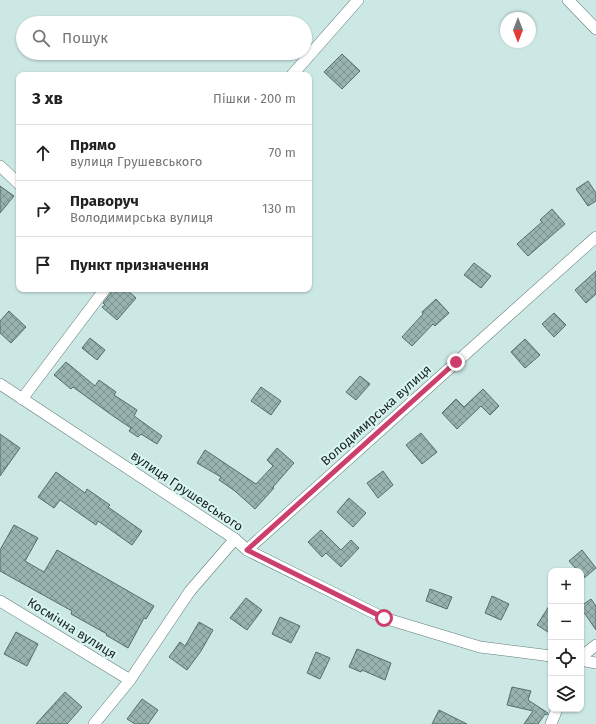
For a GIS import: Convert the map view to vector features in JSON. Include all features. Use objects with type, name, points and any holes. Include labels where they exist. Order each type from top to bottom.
[{"type":"street","points":[[312,52],[358,0]]},
{"type":"street","points":[[568,0],[596,29]]},
{"type":"street","points":[[295,72],[305,60]]},
{"type":"street","points":[[0,166],[16,181]]},
{"type":"street","name":"Володимирська вулиця","points":[[247,550],[596,237]]},
{"type":"street","points":[[22,399],[103,292]]},
{"type":"street","name":"вулиця Грушевського","points":[[0,384],[235,539],[247,550],[384,618],[480,647],[548,656]]},
{"type":"street","points":[[94,724],[130,680],[190,591],[235,539]]},
{"type":"street","name":"Космічна вулиця","points":[[0,600],[130,680]]},
{"type":"street","points":[[584,655],[596,645]]},
{"type":"street","points":[[584,661],[596,663]]},
{"type":"street","points":[[551,724],[556,712]]},
{"type":"building","points":[[342,54],[360,71],[342,89],[324,72]]},
{"type":"building","points":[[588,181],[596,193],[596,201],[588,206],[576,189]]},
{"type":"building","points":[[0,186],[14,196],[0,213]]},
{"type":"building","points":[[552,209],[565,224],[528,256],[517,244],[542,222],[540,220]]},
{"type":"building","points":[[474,263],[491,276],[481,288],[464,275]]},
{"type":"building","points":[[596,271],[596,294],[586,303],[575,290]]},
{"type":"building","points":[[129,292],[136,298],[117,320],[102,307],[105,305],[103,303],[111,293]]},
{"type":"building","points":[[436,299],[449,313],[435,326],[433,324],[412,346],[402,337],[423,314],[422,312]]},
{"type":"building","points":[[9,311],[26,327],[11,343],[0,333],[0,321]]},
{"type":"building","points":[[554,313],[566,325],[554,337],[542,324]]},
{"type":"building","points":[[90,338],[105,350],[97,360],[82,348]]},
{"type":"building","points":[[525,339],[540,355],[525,368],[511,352]]},
{"type":"building","points":[[66,362],[95,386],[99,380],[116,392],[114,395],[137,410],[134,416],[162,436],[157,444],[141,434],[138,437],[129,431],[131,428],[73,387],[71,389],[54,375]]},
{"type":"building","points":[[360,376],[370,384],[356,400],[346,392]]},
{"type":"building","points":[[261,387],[281,401],[271,415],[251,401]]},
{"type":"building","points":[[483,389],[499,406],[490,415],[481,406],[457,429],[442,413],[456,399],[464,407]]},
{"type":"building","points":[[421,433],[437,452],[422,464],[406,445]]},
{"type":"building","points":[[0,434],[20,448],[0,476]]},
{"type":"building","points":[[277,448],[294,463],[255,509],[235,491],[219,480],[221,477],[197,463],[205,450],[256,484],[273,466],[267,460]]},
{"type":"building","points":[[383,471],[393,485],[378,498],[367,483]]},
{"type":"building","points":[[56,472],[85,493],[87,489],[110,505],[108,507],[142,531],[132,545],[98,521],[96,525],[60,500],[54,508],[38,497]]},
{"type":"building","points":[[349,498],[366,513],[353,527],[337,512]]},
{"type":"building","points":[[14,525],[38,538],[25,561],[44,572],[57,550],[154,606],[146,619],[144,618],[128,648],[106,635],[107,634],[71,614],[72,611],[0,571],[0,550]]},
{"type":"building","points":[[321,530],[341,550],[351,540],[359,548],[341,567],[326,553],[322,557],[308,542]]},
{"type":"building","points":[[582,550],[596,568],[584,578],[584,568],[575,568],[569,561]]},
{"type":"building","points":[[430,589],[452,597],[447,609],[426,601]]},
{"type":"building","points":[[492,596],[509,604],[501,620],[485,613]]},
{"type":"building","points":[[246,598],[262,610],[247,630],[230,618]]},
{"type":"building","points":[[591,599],[596,606],[596,630],[584,612],[584,604]]},
{"type":"building","points":[[548,608],[548,632],[537,625]]},
{"type":"building","points":[[280,617],[300,626],[291,643],[272,634]]},
{"type":"building","points":[[199,622],[213,630],[201,651],[187,670],[169,657],[180,642],[185,646]]},
{"type":"building","points":[[16,632],[38,644],[27,666],[4,654]]},
{"type":"building","points":[[357,649],[391,663],[385,680],[362,670],[361,672],[349,667]]},
{"type":"building","points":[[316,652],[330,658],[320,679],[307,673]]},
{"type":"building","points":[[512,687],[531,691],[528,700],[548,713],[547,715],[545,714],[538,724],[524,724],[533,711],[507,705]]},
{"type":"building","points":[[65,692],[82,707],[67,724],[36,724]]},
{"type":"building","points":[[142,699],[158,710],[148,724],[135,724],[127,719]]},
{"type":"building","points":[[439,710],[467,724],[432,724]]},
{"type":"route","points":[[384,618],[247,550],[456,362]]}]
